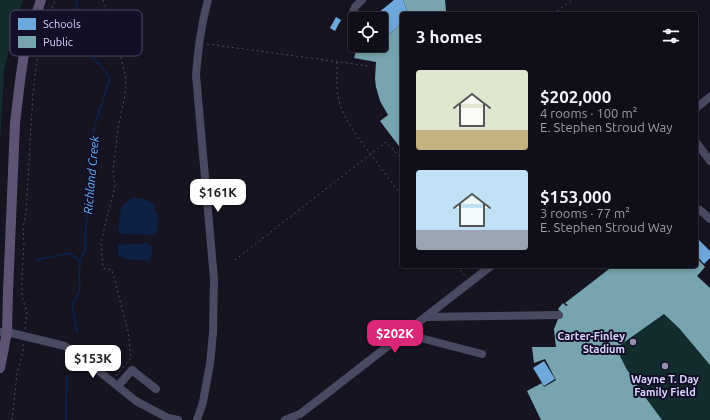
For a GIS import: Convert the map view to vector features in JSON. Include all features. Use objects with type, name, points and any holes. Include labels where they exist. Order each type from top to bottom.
[{"type":"main road","points":[[38,10],[41,0]]},
{"type":"main road","points":[[0,368],[8,292],[15,123],[24,56]]},
{"type":"street","points":[[197,420],[203,402],[210,364],[213,332],[214,279],[196,74],[198,43],[208,0]]},
{"type":"street","points":[[353,12],[355,7],[362,0]]},
{"type":"street","points":[[698,106],[710,97]]},
{"type":"street","points":[[698,145],[710,161]]},
{"type":"street","points":[[700,210],[710,219]]},
{"type":"street","points":[[285,420],[300,414],[489,268]]},
{"type":"street","points":[[426,317],[559,315]]},
{"type":"street","points":[[4,332],[65,346],[136,401],[168,418],[178,420]]},
{"type":"street","points":[[405,334],[482,354]]},
{"type":"street","points":[[118,386],[132,370],[156,389]]},
{"type":"path","points":[[51,10],[55,0]]},
{"type":"path","points":[[103,0],[107,10]]},
{"type":"path","points":[[556,12],[572,0]]},
{"type":"path","points":[[204,44],[369,66]]},
{"type":"path","points":[[26,322],[27,312],[22,297],[24,243],[23,227],[26,213],[33,93],[38,56]]},
{"type":"path","points":[[120,371],[131,358],[128,331],[112,270],[102,268],[101,244],[115,186],[113,172],[118,128],[124,101],[126,78],[121,56]]},
{"type":"path","points":[[337,62],[337,90],[340,105],[345,117],[357,136],[400,193]]},
{"type":"path","points":[[235,260],[386,142],[400,157]]},
{"type":"path","points":[[458,268],[466,278]]},
{"type":"path","points":[[12,420],[17,373],[23,352]]},
{"type":"green space","points":[[0,0],[23,0],[20,10],[10,10],[10,45],[4,72],[0,143]]},
{"type":"green space","name":"Carter-Finley Stadium","points":[[698,259],[705,267],[697,276],[710,288],[710,420],[541,420],[527,391],[542,383],[544,387],[556,380],[545,359],[534,363],[532,347],[556,347],[554,329],[561,312],[558,309],[563,303],[566,306],[567,304],[565,303],[610,268],[698,268]]},
{"type":"water","points":[[131,198],[142,198],[153,203],[158,219],[156,235],[119,234],[121,208]]},
{"type":"water","points":[[147,243],[153,247],[150,261],[126,259],[118,256],[118,245]]},
{"type":"building: Schools","points":[[394,0],[403,0],[407,12],[400,12],[400,25],[390,34],[388,33],[388,12],[379,12]]},
{"type":"building: Schools","points":[[336,17],[341,20],[335,31],[330,28]]},
{"type":"building: Schools","points":[[698,241],[710,251],[710,258],[704,264],[698,257]]},
{"type":"building: Schools","points":[[544,361],[555,379],[544,386],[533,368]]},
{"type":"building: Public","points":[[403,0],[445,0],[446,11],[451,12],[407,12]]},
{"type":"building: Public","points":[[400,25],[400,147],[380,121],[388,115],[380,101],[376,87],[376,62],[354,58],[356,52],[388,52],[388,33],[390,34]]},
{"type":"building: Public","name":"Carter-Finley Stadium","points":[[698,259],[705,267],[697,276],[710,288],[710,365],[679,328],[664,314],[616,348],[626,368],[640,390],[662,420],[541,420],[527,391],[542,383],[544,387],[556,380],[545,359],[534,363],[532,347],[556,347],[554,329],[561,312],[558,309],[563,303],[566,306],[568,305],[565,303],[610,268],[698,268]]},
{"type":"waterway","name":"Richland Creek","points":[[76,0],[78,10]]},
{"type":"waterway","name":"Richland Creek","points":[[77,333],[72,305],[80,290],[80,261],[85,248],[89,164],[95,125],[110,78],[93,56]]},
{"type":"waterway","points":[[36,260],[70,253],[80,261]]},
{"type":"waterway","name":"Richland Creek","points":[[66,420],[67,376]]},
{"type":"place","name":"Carter-Finley Stadium","points":[[633,342]]},
{"type":"place","name":"Wayne T. Day Family Field","points":[[665,366]]}]
